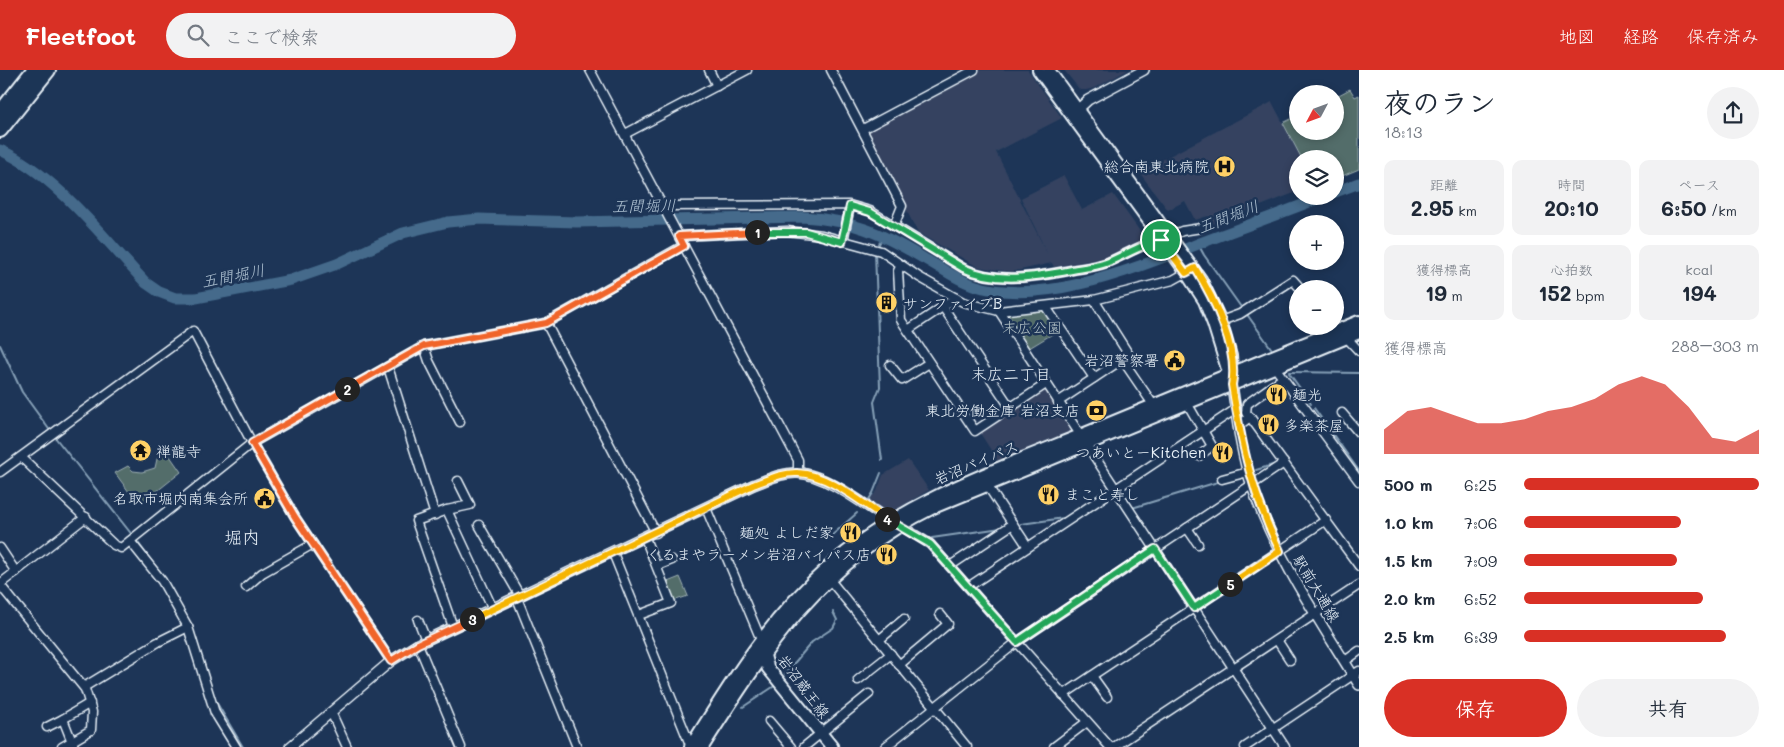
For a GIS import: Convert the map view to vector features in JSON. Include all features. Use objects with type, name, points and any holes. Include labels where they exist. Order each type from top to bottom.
[{"type":"highway","points":[[0,113],[33,78],[48,70]]},
{"type":"highway","points":[[0,130],[33,78]]},
{"type":"highway","name":"岩沼バイパス","points":[[1344,332],[1359,322]]},
{"type":"highway","name":"岩沼バイパス","points":[[702,747],[762,646],[829,579],[895,524],[987,485],[1154,406],[1231,378],[1337,335]]},
{"type":"highway","name":"岩沼バイパス","points":[[691,747],[792,602],[828,568],[895,524],[954,489],[1084,439],[1187,403],[1231,378],[1274,366],[1338,335]]},
{"type":"main road","points":[[1038,70],[1074,112],[1188,268],[1213,299],[1221,322],[1231,378]]},
{"type":"main road","points":[[1049,70],[1074,112]]},
{"type":"main road","points":[[1188,268],[1213,324],[1231,378]]},
{"type":"main road","name":"岩沼蔵王線","points":[[762,646],[768,668],[832,747]]},
{"type":"street","points":[[590,70],[798,460],[798,473]]},
{"type":"street","points":[[709,70],[717,86]]},
{"type":"street","points":[[625,134],[747,70]]},
{"type":"street","points":[[830,70],[902,206],[894,226]]},
{"type":"street","points":[[862,130],[974,70]]},
{"type":"street","points":[[1074,112],[1088,100],[1144,70]]},
{"type":"street","points":[[665,208],[838,204],[870,212],[963,268],[974,273],[997,278],[1048,274],[1103,264],[1140,249],[1154,240],[1168,240],[1182,231],[1201,228]]},
{"type":"street","points":[[843,240],[850,207]]},
{"type":"street","points":[[678,235],[806,232],[843,240],[875,248],[956,298],[976,306],[999,311],[1094,300],[1173,280],[1188,268]]},
{"type":"street","points":[[21,457],[114,544],[121,548],[252,443],[312,407],[424,346],[546,323],[684,246]]},
{"type":"street","points":[[901,265],[898,271],[901,320],[975,431],[1046,384]]},
{"type":"street","points":[[1221,322],[1240,314],[1289,282]]},
{"type":"street","points":[[908,330],[956,298]]},
{"type":"street","points":[[1058,402],[1129,355],[1094,300]]},
{"type":"street","points":[[943,307],[1010,407]]},
{"type":"street","points":[[1046,307],[1094,378]]},
{"type":"street","points":[[999,311],[1285,747]]},
{"type":"street","points":[[546,323],[656,533]]},
{"type":"street","points":[[0,472],[193,330],[252,443],[313,544],[391,661]]},
{"type":"street","points":[[1344,332],[1359,351]]},
{"type":"street","points":[[424,346],[428,361],[460,422]]},
{"type":"street","points":[[1122,360],[1154,406]]},
{"type":"street","points":[[890,365],[902,380],[929,363]]},
{"type":"street","points":[[1274,366],[1358,478]]},
{"type":"street","points":[[388,367],[435,515]]},
{"type":"street","name":"駅前大通線","points":[[1231,378],[1238,426],[1252,485],[1280,551],[1344,661],[1356,673],[1359,685]]},
{"type":"street","points":[[1283,378],[1247,404],[1246,413],[1359,566]]},
{"type":"street","points":[[1187,403],[1212,446],[1199,456]]},
{"type":"street","points":[[968,587],[1236,409]]},
{"type":"street","points":[[1342,413],[1359,433]]},
{"type":"street","points":[[1238,426],[1250,417]]},
{"type":"street","points":[[885,747],[1017,642],[1284,463]]},
{"type":"street","points":[[1222,479],[1248,472]]},
{"type":"street","points":[[290,747],[391,661],[422,642],[656,533],[753,485],[779,476],[798,473],[826,481],[930,544],[1087,722],[1112,747],[1234,669],[1359,585]]},
{"type":"street","points":[[453,628],[416,521],[447,510],[470,505],[458,481]]},
{"type":"street","points":[[987,485],[1028,547]]},
{"type":"street","points":[[706,508],[762,646]]},
{"type":"street","points":[[447,510],[493,609]]},
{"type":"street","points":[[62,747],[73,744],[91,730],[90,703],[84,687],[0,585],[86,517]]},
{"type":"street","points":[[1064,695],[1326,520]]},
{"type":"street","points":[[950,566],[1013,524]]},
{"type":"street","points":[[479,525],[519,597],[576,747]]},
{"type":"street","points":[[1187,528],[1198,544]]},
{"type":"street","points":[[639,615],[671,603],[645,538]]},
{"type":"street","points":[[132,539],[162,581],[188,627],[215,713],[236,747]]},
{"type":"street","points":[[246,586],[262,573],[313,544]]},
{"type":"street","points":[[0,548],[16,572]]},
{"type":"street","points":[[613,553],[691,747]]},
{"type":"street","points":[[657,566],[672,560]]},
{"type":"street","points":[[829,579],[967,747]]},
{"type":"street","points":[[900,665],[948,624],[940,614]]},
{"type":"street","points":[[879,640],[904,619]]},
{"type":"street","points":[[418,620],[422,642],[461,747]]},
{"type":"street","points":[[84,687],[158,642],[188,627]]},
{"type":"street","points":[[1277,640],[1290,660]]},
{"type":"street","points":[[1344,661],[1359,651]]},
{"type":"street","points":[[858,680],[891,654]]},
{"type":"street","points":[[1244,747],[1356,673]]},
{"type":"street","points":[[1092,676],[1107,697]]},
{"type":"street","points":[[804,747],[869,694]]},
{"type":"street","points":[[47,727],[90,703]]},
{"type":"street","points":[[332,712],[347,747]]},
{"type":"street","points":[[63,719],[73,744]]},
{"type":"street","points":[[769,721],[791,747]]},
{"type":"street","points":[[1054,747],[1087,722]]},
{"type":"shaded area","points":[[977,70],[1028,70],[1062,118],[996,152],[1048,255],[1021,198],[1064,176],[1082,210],[1113,194],[1147,241],[1109,258],[1054,267],[1052,263],[1011,272],[978,267],[918,233],[866,131]]},
{"type":"shaded area","points":[[1064,70],[1128,70],[1095,88],[1080,90]]},
{"type":"shaded area","name":"総合南東北病院","points":[[1272,102],[1289,134],[1289,140],[1292,140],[1297,150],[1289,150],[1289,195],[1213,224],[1208,216],[1195,220],[1185,201],[1168,210],[1139,172]]},
{"type":"shaded area","points":[[1045,388],[1074,430],[998,461],[978,430]]},
{"type":"shaded area","points":[[908,460],[929,490],[887,515],[868,501],[877,491],[883,475]]},
{"type":"green space","points":[[1350,89],[1355,97],[1359,95],[1359,169],[1344,175],[1344,150],[1297,150],[1292,140],[1344,140],[1344,92]]},
{"type":"green space","points":[[1289,120],[1289,134],[1283,123]]},
{"type":"green space","name":"末広公園","points":[[1044,310],[1059,330],[1026,350],[1002,313]]},
{"type":"green space","points":[[165,449],[181,472],[146,500],[135,500],[115,473],[128,466],[133,471],[142,472],[155,468],[157,459]]},
{"type":"green space","points":[[680,577],[688,596],[673,601],[665,583]]},
{"type":"waterway","name":"五間堀川","points":[[0,150],[21,161],[60,191],[79,209],[146,283],[159,292],[175,298],[196,298],[291,280],[337,264],[403,233],[448,222],[479,219],[577,222],[803,217],[837,221],[866,229],[893,241],[973,285],[1001,291],[1031,291],[1062,288],[1125,271],[1301,205]]},
{"type":"waterway","name":"五間堀川","points":[[1344,189],[1359,183]]},
{"type":"waterway","points":[[879,244],[883,236]]},
{"type":"waterway","points":[[1198,244],[1243,310]]},
{"type":"waterway","points":[[875,252],[880,387],[874,402],[882,460]]},
{"type":"waterway","points":[[1246,313],[1271,348]]},
{"type":"waterway","points":[[0,345],[22,392],[51,432]]},
{"type":"waterway","points":[[1289,372],[1359,373]]},
{"type":"waterway","points":[[1289,373],[1305,395]]},
{"type":"waterway","points":[[1314,408],[1359,471]]},
{"type":"waterway","points":[[54,436],[133,536]]},
{"type":"waterway","points":[[1256,470],[1276,464]]},
{"type":"waterway","points":[[868,501],[881,473]]},
{"type":"waterway","points":[[1132,508],[1221,481]]},
{"type":"waterway","points":[[829,538],[857,513]]},
{"type":"waterway","points":[[1021,524],[1064,518]]},
{"type":"waterway","points":[[932,538],[1001,528]]},
{"type":"waterway","points":[[136,540],[162,575]]},
{"type":"waterway","points":[[170,587],[187,618]]},
{"type":"waterway","points":[[785,674],[812,642],[833,628],[837,620],[833,612]]},
{"type":"waterway","points":[[192,629],[206,672]]},
{"type":"waterway","points":[[743,707],[773,687]]},
{"type":"waterway","points":[[215,700],[243,747]]},
{"type":"place","name":"総合南東北病院","points":[[1225,166]]},
{"type":"place","name":"サンファイブB","points":[[887,303]]},
{"type":"place","name":"岩沼警察署","points":[[1175,360]]},
{"type":"place","name":"麺光","points":[[1276,394]]},
{"type":"place","name":"東北労働金庫 岩沼支店","points":[[1096,410]]},
{"type":"place","name":"多楽茶屋","points":[[1268,425]]},
{"type":"place","name":"禅龍寺","points":[[140,451]]},
{"type":"place","name":"つあいとーKitchen","points":[[1222,452]]},
{"type":"place","name":"まこと寿し","points":[[1049,494]]},
{"type":"place","name":"名取市堀内南集会所","points":[[264,498]]},
{"type":"place","name":"麺処 よしだ家","points":[[850,532]]},
{"type":"place","name":"くるまやラーメン岩沼バイパス店","points":[[887,554]]},
{"type":"district","name":"末広二丁目","points":[[1011,373]]},
{"type":"district","name":"堀内","points":[[242,537]]},
{"type":"route","points":[[850,206],[870,212],[963,268],[974,273],[997,278],[1048,274],[1103,264],[1140,249],[1154,240],[1161,240],[1186,273],[1195,268],[1213,299],[1231,356],[1234,373],[1232,385],[1246,464],[1262,513],[1280,551],[1194,608],[1155,549],[1017,642],[930,544],[836,486],[816,477],[798,473],[779,476],[753,485],[656,533],[418,644],[391,661],[295,517],[252,443],[312,407],[424,346],[546,323],[684,246],[679,236],[787,231],[822,235],[842,242],[850,206]]}]
